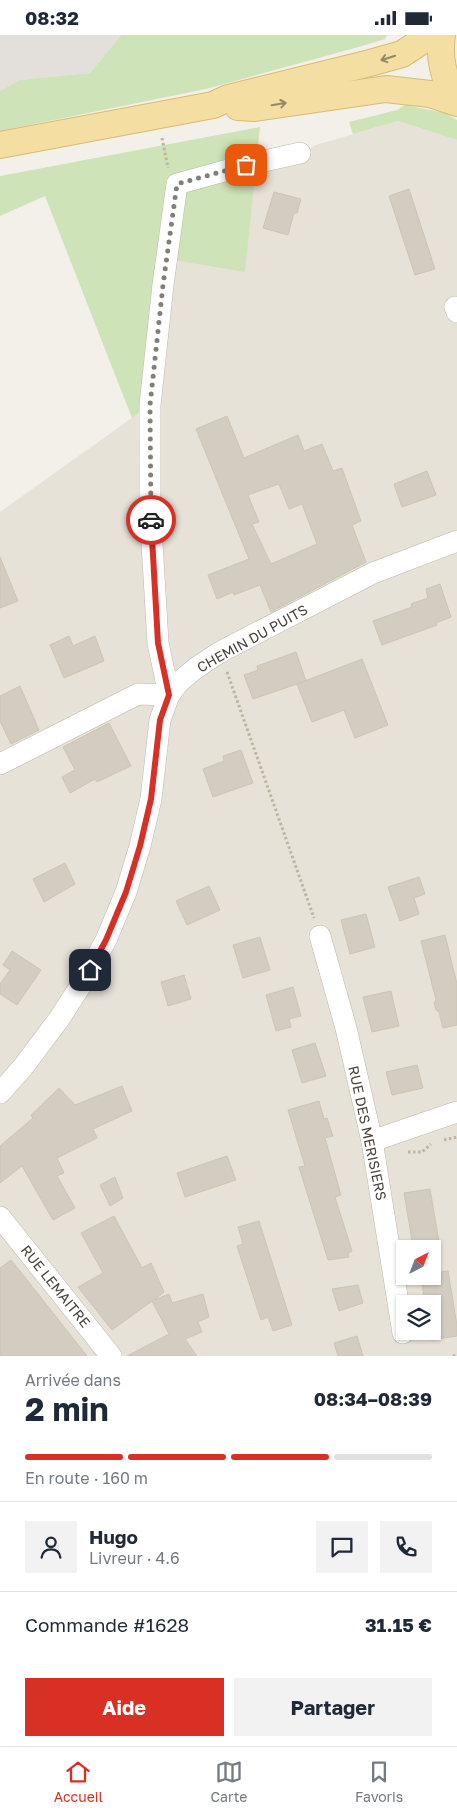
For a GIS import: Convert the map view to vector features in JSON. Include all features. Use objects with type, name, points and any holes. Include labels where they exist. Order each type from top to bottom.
[{"type":"main road","points":[[0,145],[213,105],[228,98],[402,54],[431,35]]},
{"type":"main road","points":[[442,35],[440,49],[443,71],[453,92],[457,96]]},
{"type":"main road","points":[[213,105],[255,108],[386,89],[430,94],[457,103]]},
{"type":"street","points":[[0,1093],[23,1067],[59,1019],[81,985],[106,940],[126,892],[140,846],[151,799],[160,720],[169,695],[158,643],[150,510],[150,405],[163,285],[172,175],[300,153]]},
{"type":"street","name":"CHEMIN DU PUITS","points":[[169,695],[179,682],[220,652],[373,573],[457,541]]},
{"type":"street","points":[[0,764],[138,694],[169,695]]},
{"type":"street","name":"RUE DES MERISIERS","points":[[320,936],[346,1028],[372,1141],[397,1295]]},
{"type":"street","points":[[372,1141],[457,1112]]},
{"type":"street","name":"RUE LEMAITRE","points":[[0,1217],[112,1356]]},
{"type":"path","points":[[162,135],[172,175]]},
{"type":"path","points":[[220,652],[320,936]]},
{"type":"path","points":[[453,1356],[457,1355]]},
{"type":"shaded area","points":[[0,35],[121,35],[90,73],[21,80],[0,91]]},
{"type":"shaded area","points":[[398,121],[457,140],[457,1356],[0,1356],[0,512],[150,405],[177,184],[300,153],[316,145]]},
{"type":"green space","points":[[121,35],[387,35],[385,39],[362,46],[206,89],[0,131],[0,91],[20,80],[90,73]]},
{"type":"green space","points":[[405,105],[445,113],[457,120],[457,140],[398,121],[353,134],[349,122],[397,110]]},
{"type":"green space","points":[[260,127],[245,272],[156,257],[141,411],[132,418],[45,196],[0,216],[0,176]]},
{"type":"building","points":[[409,189],[435,269],[415,275],[389,196]]},
{"type":"building","points":[[274,192],[301,199],[297,213],[294,213],[288,235],[263,228]]},
{"type":"building","points":[[227,416],[244,458],[298,435],[304,451],[322,444],[333,471],[342,468],[361,521],[352,525],[366,562],[271,612],[260,585],[234,595],[233,592],[217,599],[208,575],[249,559],[196,429]],"holes":[[[279,484],[289,509],[302,504],[317,544],[271,564],[252,524],[259,522],[248,495]]]},
{"type":"building","points":[[427,471],[436,495],[402,507],[394,484]]},
{"type":"building","points":[[0,557],[18,601],[0,608]]},
{"type":"building","points":[[440,584],[451,617],[436,623],[437,625],[382,645],[373,621],[412,607],[411,604],[428,598],[426,589]]},
{"type":"building","points":[[69,636],[73,646],[95,636],[104,661],[64,678],[50,645]]},
{"type":"building","points":[[296,652],[306,681],[253,699],[244,675],[258,670],[257,666]]},
{"type":"building","points":[[362,659],[388,725],[355,738],[344,710],[312,722],[297,684]]},
{"type":"building","points":[[20,686],[39,730],[11,744],[0,721],[0,696]]},
{"type":"building","points":[[109,723],[131,766],[97,782],[95,779],[70,793],[62,777],[75,770],[63,747]]},
{"type":"building","points":[[241,750],[253,783],[213,797],[203,769],[224,761],[223,756]]},
{"type":"building","points":[[65,863],[75,884],[44,902],[33,879]]},
{"type":"building","points":[[419,877],[425,894],[414,898],[419,914],[400,921],[388,887]]},
{"type":"building","points":[[209,886],[220,910],[187,925],[176,901]]},
{"type":"building","points":[[366,914],[375,947],[350,954],[341,920]]},
{"type":"building","points":[[445,935],[457,984],[457,1025],[443,1028],[439,1012],[436,1010],[434,1003],[436,1000],[421,941]]},
{"type":"building","points":[[260,937],[270,970],[243,978],[233,945]]},
{"type":"building","points":[[12,951],[41,970],[17,1005],[0,994],[0,984],[10,970],[3,965]]},
{"type":"building","points":[[184,975],[191,999],[168,1006],[161,982]]},
{"type":"building","points":[[293,987],[301,1016],[289,1019],[291,1027],[276,1031],[266,995]]},
{"type":"building","points":[[391,991],[399,1026],[372,1032],[363,997]]},
{"type":"building","points":[[315,1043],[326,1076],[302,1083],[292,1050]]},
{"type":"building","points":[[417,1065],[423,1088],[392,1095],[386,1072]]},
{"type":"building","points":[[122,1086],[132,1111],[93,1129],[97,1138],[57,1158],[64,1173],[57,1176],[75,1208],[53,1220],[22,1166],[0,1183],[0,1146],[33,1118],[31,1115],[59,1088],[75,1105]]},
{"type":"building","points":[[319,1101],[324,1119],[327,1118],[333,1136],[325,1138],[341,1195],[335,1197],[352,1251],[348,1253],[349,1257],[328,1260],[299,1167],[305,1166],[288,1110]]},
{"type":"building","points":[[227,1156],[236,1180],[185,1197],[177,1173]]},
{"type":"building","points":[[115,1177],[123,1198],[110,1206],[100,1185]]},
{"type":"building","points":[[430,1189],[439,1240],[412,1240],[404,1193]]},
{"type":"building","points":[[114,1216],[142,1268],[151,1263],[164,1292],[154,1300],[169,1294],[172,1303],[203,1294],[209,1317],[198,1322],[202,1332],[185,1339],[197,1356],[127,1356],[169,1334],[152,1301],[112,1330],[78,1287],[103,1273],[81,1233]]},
{"type":"building","points":[[259,1221],[292,1325],[273,1331],[268,1317],[261,1320],[237,1246],[243,1244],[238,1227]]},
{"type":"building","points":[[11,1260],[87,1356],[0,1356],[0,1268]]},
{"type":"building","points":[[448,1271],[457,1325],[457,1336],[441,1338],[441,1295],[424,1295],[422,1285],[441,1285],[441,1272]]},
{"type":"building","points":[[358,1285],[363,1303],[339,1311],[332,1289]]},
{"type":"building","points":[[357,1336],[363,1356],[338,1356],[334,1343]]},
{"type":"way so far","points":[[151,520],[150,405],[163,285],[177,184],[246,165]]},
{"type":"route","points":[[90,970],[106,940],[126,892],[140,846],[151,799],[160,720],[169,695],[158,643],[151,520]]}]
